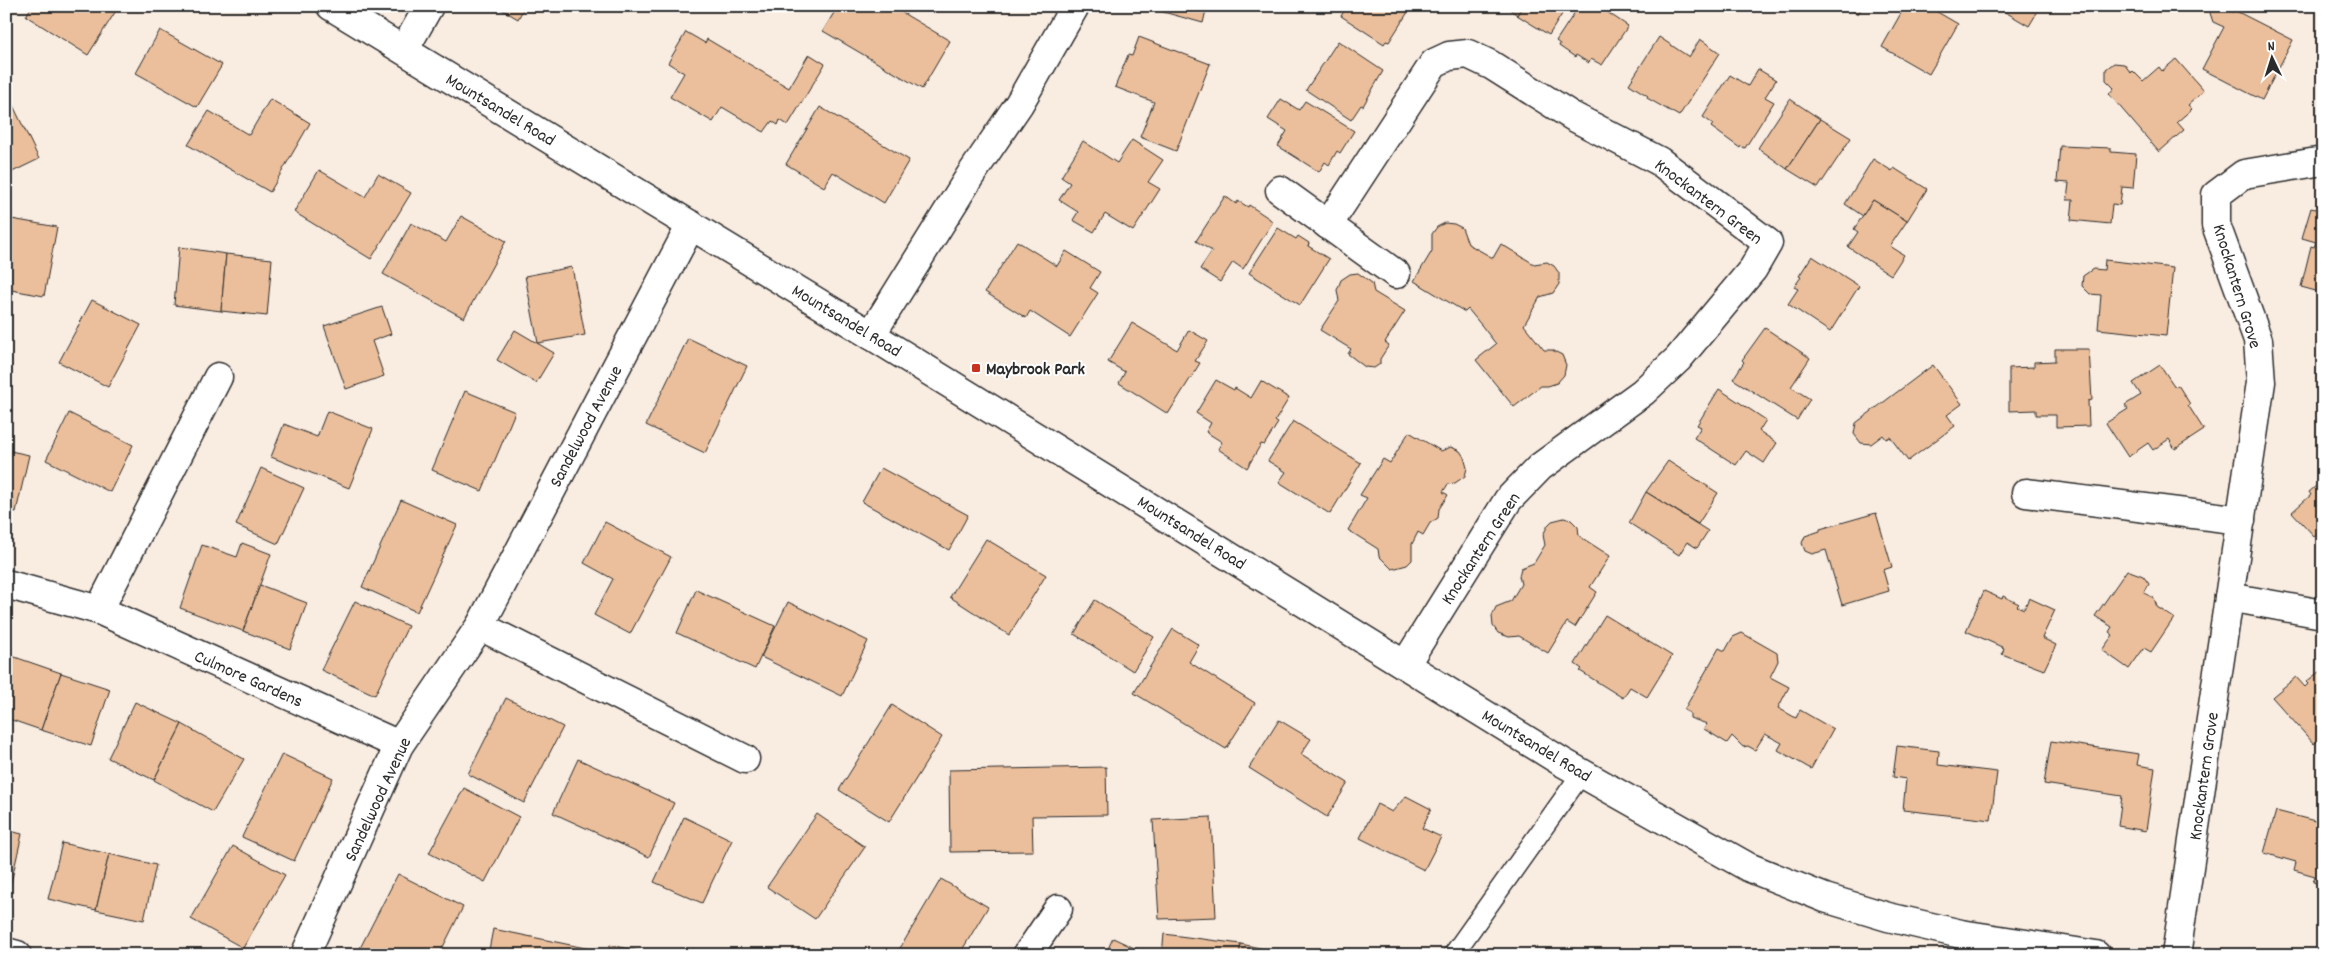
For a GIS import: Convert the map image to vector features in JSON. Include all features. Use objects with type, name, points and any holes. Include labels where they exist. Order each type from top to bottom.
[{"type":"street","name":"Mountsandel Road","points":[[331,6],[871,335],[1582,773],[1748,867],[1825,898],[1888,917],[1961,934],[2096,955]]},
{"type":"street","points":[[404,50],[429,6]]},
{"type":"street","points":[[871,335],[970,176],[1019,104],[1075,6]]},
{"type":"street","name":"Knockantern Green","points":[[1328,225],[1434,63],[1449,56],[1468,54],[1491,65],[1572,116],[1659,161],[1768,243],[1753,269],[1678,359],[1643,392],[1540,467],[1508,500],[1405,664]]},
{"type":"street","name":"Knockantern Grove","points":[[2176,955],[2261,382],[2258,340],[2216,225],[2216,195],[2244,174],[2323,161]]},
{"type":"street","points":[[1280,190],[1396,274]]},
{"type":"street","name":"Sandelwood Avenue","points":[[306,955],[399,745],[480,626],[691,225]]},
{"type":"street","points":[[99,610],[218,377]]},
{"type":"street","points":[[2026,493],[2241,520]]},
{"type":"street","name":"Culmore Gardens","points":[[6,584],[99,610],[399,745]]},
{"type":"street","points":[[2229,597],[2323,614]]},
{"type":"street","points":[[480,626],[745,759]]},
{"type":"street","points":[[1027,955],[1058,909]]},
{"type":"street","points":[[6,952],[17,955]]},
{"type":"lane","points":[[1453,955],[1582,773]]},
{"type":"building","points":[[32,6],[119,6],[88,55],[26,16]]},
{"type":"building","points":[[496,6],[525,6],[518,19]]},
{"type":"building","points":[[838,6],[891,6],[950,41],[922,89],[823,31]]},
{"type":"building","points":[[1157,6],[1207,6],[1203,23],[1156,10]]},
{"type":"building","points":[[1347,6],[1407,6],[1405,10],[1408,12],[1389,42],[1386,41],[1384,44],[1341,16]]},
{"type":"building","points":[[1506,6],[1523,6],[1517,15]]},
{"type":"building","points":[[1523,6],[1567,6],[1549,35],[1517,15]]},
{"type":"building","points":[[1579,6],[1598,6],[1628,26],[1602,65],[1591,59],[1589,63],[1576,55],[1575,57],[1559,46],[1560,44],[1556,41]]},
{"type":"building","points":[[1845,6],[1863,6],[1858,14]]},
{"type":"building","points":[[1905,6],[1927,6],[1958,24],[1929,74],[1882,47]]},
{"type":"building","points":[[1995,6],[2041,6],[2029,26]]},
{"type":"building","points":[[2214,6],[2223,6],[2233,12],[2234,10],[2293,40],[2262,100],[2202,69],[2224,27],[2213,22],[2210,13]]},
{"type":"building","points":[[160,30],[222,65],[197,107],[136,73]]},
{"type":"building","points":[[686,32],[705,43],[707,39],[789,88],[809,54],[825,64],[788,125],[780,120],[778,125],[772,121],[764,132],[722,107],[713,122],[670,97],[684,73],[668,63]]},
{"type":"building","points":[[1139,37],[1210,64],[1176,151],[1140,137],[1154,102],[1115,87],[1128,55],[1132,56]]},
{"type":"building","points":[[1659,37],[1689,57],[1700,39],[1720,53],[1679,116],[1647,98],[1648,96],[1629,84]]},
{"type":"building","points":[[1338,41],[1383,71],[1363,106],[1361,105],[1351,120],[1306,90]]},
{"type":"building","points":[[2176,59],[2204,91],[2188,105],[2192,109],[2177,122],[2184,130],[2159,152],[2109,94],[2114,88],[2106,80],[2106,69],[2114,63],[2124,64],[2131,73],[2133,71],[2143,81],[2159,67],[2162,71]]},
{"type":"building","points":[[1758,69],[1776,80],[1765,97],[1774,102],[1745,148],[1741,146],[1740,148],[1711,127],[1713,124],[1703,117],[1730,75],[1748,86]]},
{"type":"building","points":[[6,91],[39,159],[6,175]]},
{"type":"building","points":[[270,99],[310,123],[270,192],[188,145],[209,111],[249,135]]},
{"type":"building","points":[[1281,99],[1299,110],[1305,101],[1354,131],[1340,153],[1337,151],[1329,165],[1325,162],[1319,172],[1278,146],[1287,131],[1268,119]]},
{"type":"building","points":[[1790,99],[1820,119],[1787,169],[1758,148]]},
{"type":"building","points":[[820,107],[909,160],[884,203],[833,172],[824,187],[786,164]]},
{"type":"building","points":[[1820,119],[1851,138],[1818,188],[1787,169]]},
{"type":"building","points":[[1132,140],[1163,160],[1148,182],[1160,189],[1133,231],[1105,214],[1094,232],[1073,220],[1078,212],[1059,200],[1070,183],[1061,177],[1083,141],[1117,163]]},
{"type":"building","points":[[2060,146],[2111,148],[2111,152],[2136,154],[2133,188],[2122,187],[2120,205],[2112,204],[2110,224],[2071,220],[2073,200],[2067,200],[2069,183],[2057,182]]},
{"type":"building","points":[[1873,159],[1892,171],[1894,168],[1927,189],[1907,221],[1873,200],[1863,216],[1845,204]]},
{"type":"building","points":[[319,170],[365,197],[378,174],[411,193],[371,259],[294,212]]},
{"type":"building","points":[[1225,196],[1236,204],[1238,201],[1248,207],[1249,205],[1270,219],[1272,223],[1243,269],[1233,262],[1220,282],[1200,269],[1212,251],[1196,241]]},
{"type":"building","points":[[1873,200],[1907,221],[1890,246],[1904,255],[1891,275],[1848,247],[1858,232],[1854,229]]},
{"type":"building","points":[[2311,208],[2323,211],[2323,293],[2301,287],[2311,246],[2314,247],[2316,242],[2302,238]]},
{"type":"building","points":[[461,216],[506,241],[464,318],[383,274],[411,223],[446,242]]},
{"type":"building","points":[[6,218],[57,227],[44,296],[6,289]]},
{"type":"building","points":[[1445,223],[1454,224],[1462,228],[1468,244],[1493,258],[1501,244],[1534,264],[1547,262],[1554,266],[1559,273],[1559,284],[1553,293],[1540,297],[1524,325],[1544,350],[1552,350],[1562,355],[1566,365],[1564,375],[1557,383],[1541,386],[1514,407],[1476,360],[1496,344],[1482,326],[1468,309],[1465,312],[1414,281],[1432,251],[1432,234],[1437,227]]},
{"type":"building","points":[[1278,228],[1296,239],[1298,236],[1309,243],[1308,246],[1329,259],[1300,305],[1249,273]]},
{"type":"building","points":[[1017,241],[1057,266],[1066,251],[1100,272],[1090,288],[1098,293],[1070,337],[1030,311],[1026,318],[985,292]]},
{"type":"building","points":[[179,247],[226,254],[221,311],[174,305]]},
{"type":"building","points":[[226,254],[272,259],[267,316],[221,311]]},
{"type":"building","points":[[1812,256],[1859,286],[1830,332],[1788,304],[1798,289],[1794,287],[1801,277],[1799,276]]},
{"type":"building","points":[[2105,260],[2173,268],[2166,336],[2098,329],[2101,295],[2090,294],[2082,286],[2083,276],[2093,269],[2104,270]]},
{"type":"building","points":[[572,267],[585,335],[538,343],[525,276]]},
{"type":"building","points":[[1358,273],[1372,283],[1374,292],[1405,311],[1385,342],[1389,345],[1380,359],[1380,364],[1374,368],[1365,367],[1348,354],[1351,349],[1320,330],[1339,301],[1337,290],[1341,280],[1350,274]]},
{"type":"building","points":[[92,300],[141,325],[108,387],[59,362]]},
{"type":"building","points":[[382,307],[391,334],[372,341],[384,376],[346,389],[324,326]]},
{"type":"building","points":[[1132,323],[1177,350],[1189,330],[1208,341],[1195,361],[1200,363],[1168,414],[1119,383],[1125,372],[1108,362]]},
{"type":"building","points":[[2323,325],[2323,346],[2320,326]]},
{"type":"building","points":[[1765,328],[1810,358],[1791,387],[1810,399],[1797,420],[1733,379],[1744,362],[1742,360]]},
{"type":"building","points":[[515,330],[554,353],[536,383],[497,360]]},
{"type":"building","points":[[688,338],[747,366],[705,453],[646,425]]},
{"type":"building","points":[[2055,349],[2089,349],[2092,400],[2088,401],[2089,426],[2056,427],[2056,415],[2036,415],[2036,410],[2009,411],[2009,368],[2034,367],[2034,362],[2055,361]]},
{"type":"building","points":[[1933,365],[1962,404],[1947,415],[1955,426],[1908,461],[1890,437],[1886,439],[1883,435],[1871,444],[1861,443],[1854,434],[1856,423]]},
{"type":"building","points":[[2160,365],[2175,387],[2178,385],[2204,430],[2175,449],[2169,439],[2153,450],[2148,443],[2128,457],[2106,423],[2128,409],[2125,405],[2141,395],[2133,383]]},
{"type":"building","points":[[1216,380],[1234,390],[1235,388],[1251,398],[1261,381],[1289,398],[1275,421],[1278,423],[1264,445],[1261,444],[1247,468],[1218,449],[1222,442],[1206,432],[1211,423],[1196,413]]},
{"type":"building","points":[[1719,389],[1766,420],[1759,431],[1777,443],[1764,463],[1746,451],[1736,465],[1694,438],[1701,427],[1697,425]]},
{"type":"building","points":[[465,391],[515,412],[482,491],[432,470]]},
{"type":"building","points":[[327,411],[373,429],[349,488],[271,457],[284,424],[317,437]]},
{"type":"building","points":[[69,413],[133,445],[110,492],[46,460]]},
{"type":"building","points":[[1293,421],[1361,463],[1330,514],[1279,482],[1286,472],[1268,461]]},
{"type":"building","points":[[1409,432],[1441,451],[1451,447],[1460,451],[1467,468],[1465,476],[1455,483],[1448,484],[1443,492],[1448,495],[1439,509],[1438,518],[1430,523],[1423,535],[1418,532],[1412,544],[1412,560],[1407,565],[1392,569],[1379,556],[1378,549],[1348,530],[1367,498],[1360,495],[1383,459],[1390,463]]},
{"type":"building","points":[[6,450],[29,455],[16,512],[6,510]]},
{"type":"building","points":[[1668,461],[1718,493],[1698,524],[1646,492]]},
{"type":"building","points":[[261,468],[304,488],[278,544],[236,525]]},
{"type":"building","points":[[881,468],[968,515],[949,550],[862,502]]},
{"type":"building","points":[[2323,480],[2323,532],[2320,531],[2314,536],[2292,512],[2311,495],[2309,492]]},
{"type":"building","points":[[1646,492],[1708,531],[1697,548],[1687,542],[1679,555],[1629,523]]},
{"type":"building","points":[[401,500],[457,525],[417,612],[362,587]]},
{"type":"building","points":[[1876,513],[1892,567],[1883,570],[1889,591],[1842,605],[1826,550],[1812,554],[1805,551],[1802,543],[1805,536],[1820,531],[1820,529]]},
{"type":"building","points":[[1564,518],[1571,520],[1578,527],[1579,536],[1610,556],[1590,587],[1597,592],[1575,627],[1567,622],[1548,653],[1519,636],[1509,637],[1498,633],[1493,626],[1492,616],[1496,607],[1511,601],[1521,584],[1519,576],[1521,568],[1534,563],[1545,545],[1543,535],[1548,525],[1552,521]]},
{"type":"building","points":[[605,522],[671,557],[630,634],[594,615],[613,579],[584,563]]},
{"type":"building","points":[[986,539],[1046,575],[1009,635],[950,597]]},
{"type":"building","points":[[242,543],[271,554],[243,631],[180,608],[202,545],[237,557]]},
{"type":"building","points":[[2127,570],[2143,576],[2149,584],[2144,593],[2154,598],[2157,607],[2174,618],[2151,652],[2144,648],[2129,669],[2102,650],[2113,635],[2109,632],[2112,627],[2095,616]]},
{"type":"building","points":[[260,585],[307,603],[290,649],[243,631]]},
{"type":"building","points":[[696,590],[775,626],[755,669],[677,633]]},
{"type":"building","points":[[1984,591],[2002,599],[2003,596],[2019,604],[2017,606],[2024,609],[2029,598],[2055,610],[2042,638],[2056,645],[2044,670],[2002,654],[2004,648],[1966,631]]},
{"type":"building","points":[[1095,600],[1154,637],[1133,671],[1074,634]]},
{"type":"building","points":[[355,601],[408,626],[375,695],[321,670]]},
{"type":"building","points":[[788,602],[868,641],[842,696],[761,657]]},
{"type":"building","points":[[1605,615],[1672,656],[1647,697],[1630,687],[1623,698],[1580,671],[1582,669],[1575,664]]},
{"type":"building","points":[[1173,629],[1199,645],[1189,662],[1255,703],[1226,749],[1134,693]]},
{"type":"building","points":[[1742,633],[1777,653],[1778,661],[1770,677],[1789,687],[1778,708],[1796,718],[1800,710],[1833,729],[1811,769],[1778,750],[1782,743],[1765,734],[1755,750],[1748,746],[1743,747],[1732,736],[1727,743],[1704,729],[1707,724],[1690,718],[1690,713],[1684,710],[1719,648],[1725,651],[1733,637]]},
{"type":"building","points":[[6,654],[61,673],[41,730],[6,718]]},
{"type":"building","points":[[2320,671],[2323,673],[2323,736],[2314,744],[2272,697],[2296,677],[2305,687],[2308,684],[2306,682]]},
{"type":"building","points":[[61,673],[110,689],[91,746],[41,730]]},
{"type":"building","points":[[506,698],[563,727],[524,803],[468,774]]},
{"type":"building","points":[[135,702],[182,724],[154,780],[108,758]]},
{"type":"building","points":[[892,705],[942,737],[889,822],[839,790]]},
{"type":"building","points":[[1279,720],[1311,739],[1301,754],[1348,783],[1327,817],[1249,768]]},
{"type":"building","points":[[182,724],[244,759],[213,812],[154,780]]},
{"type":"building","points":[[2051,741],[2139,754],[2137,765],[2155,768],[2146,831],[2118,826],[2122,796],[2044,784]]},
{"type":"building","points":[[1897,746],[1939,751],[1938,765],[1997,772],[1991,820],[1903,810],[1906,779],[1893,777]]},
{"type":"building","points":[[282,754],[333,778],[294,861],[242,837]]},
{"type":"building","points":[[578,759],[674,803],[649,857],[553,813]]},
{"type":"building","points":[[1106,767],[1107,815],[1032,816],[1033,851],[950,852],[949,770]]},
{"type":"building","points":[[464,788],[519,817],[485,882],[429,853]]},
{"type":"building","points":[[1406,796],[1431,809],[1422,828],[1441,837],[1424,870],[1360,838],[1377,804],[1392,812]]},
{"type":"building","points":[[2276,811],[2323,823],[2323,885],[2313,882],[2315,876],[2294,870],[2296,862],[2264,853]]},
{"type":"building","points":[[817,814],[865,847],[815,919],[767,887]]},
{"type":"building","points":[[684,817],[732,840],[702,903],[654,882]]},
{"type":"building","points":[[1211,817],[1216,917],[1159,919],[1153,820]]},
{"type":"building","points":[[6,830],[22,834],[9,892],[6,891]]},
{"type":"building","points":[[62,843],[109,854],[96,910],[48,899]]},
{"type":"building","points":[[233,846],[285,875],[243,948],[191,919]]},
{"type":"building","points":[[109,854],[156,865],[144,920],[96,910]]},
{"type":"building","points":[[398,874],[463,907],[439,955],[357,954]]},
{"type":"building","points":[[941,879],[988,907],[959,955],[896,955]]},
{"type":"building","points":[[493,929],[590,949],[589,955],[488,955]]},
{"type":"building","points":[[1164,934],[1241,944],[1239,955],[1162,955]]},
{"type":"building","points":[[1113,938],[1149,955],[1105,955]]},
{"type":"building","points":[[1241,944],[1283,953],[1283,955],[1239,955]]},
{"type":"building","points":[[610,945],[659,955],[608,955]]},
{"type":"place","name":"Maybrook Park","points":[[976,368]]}]
